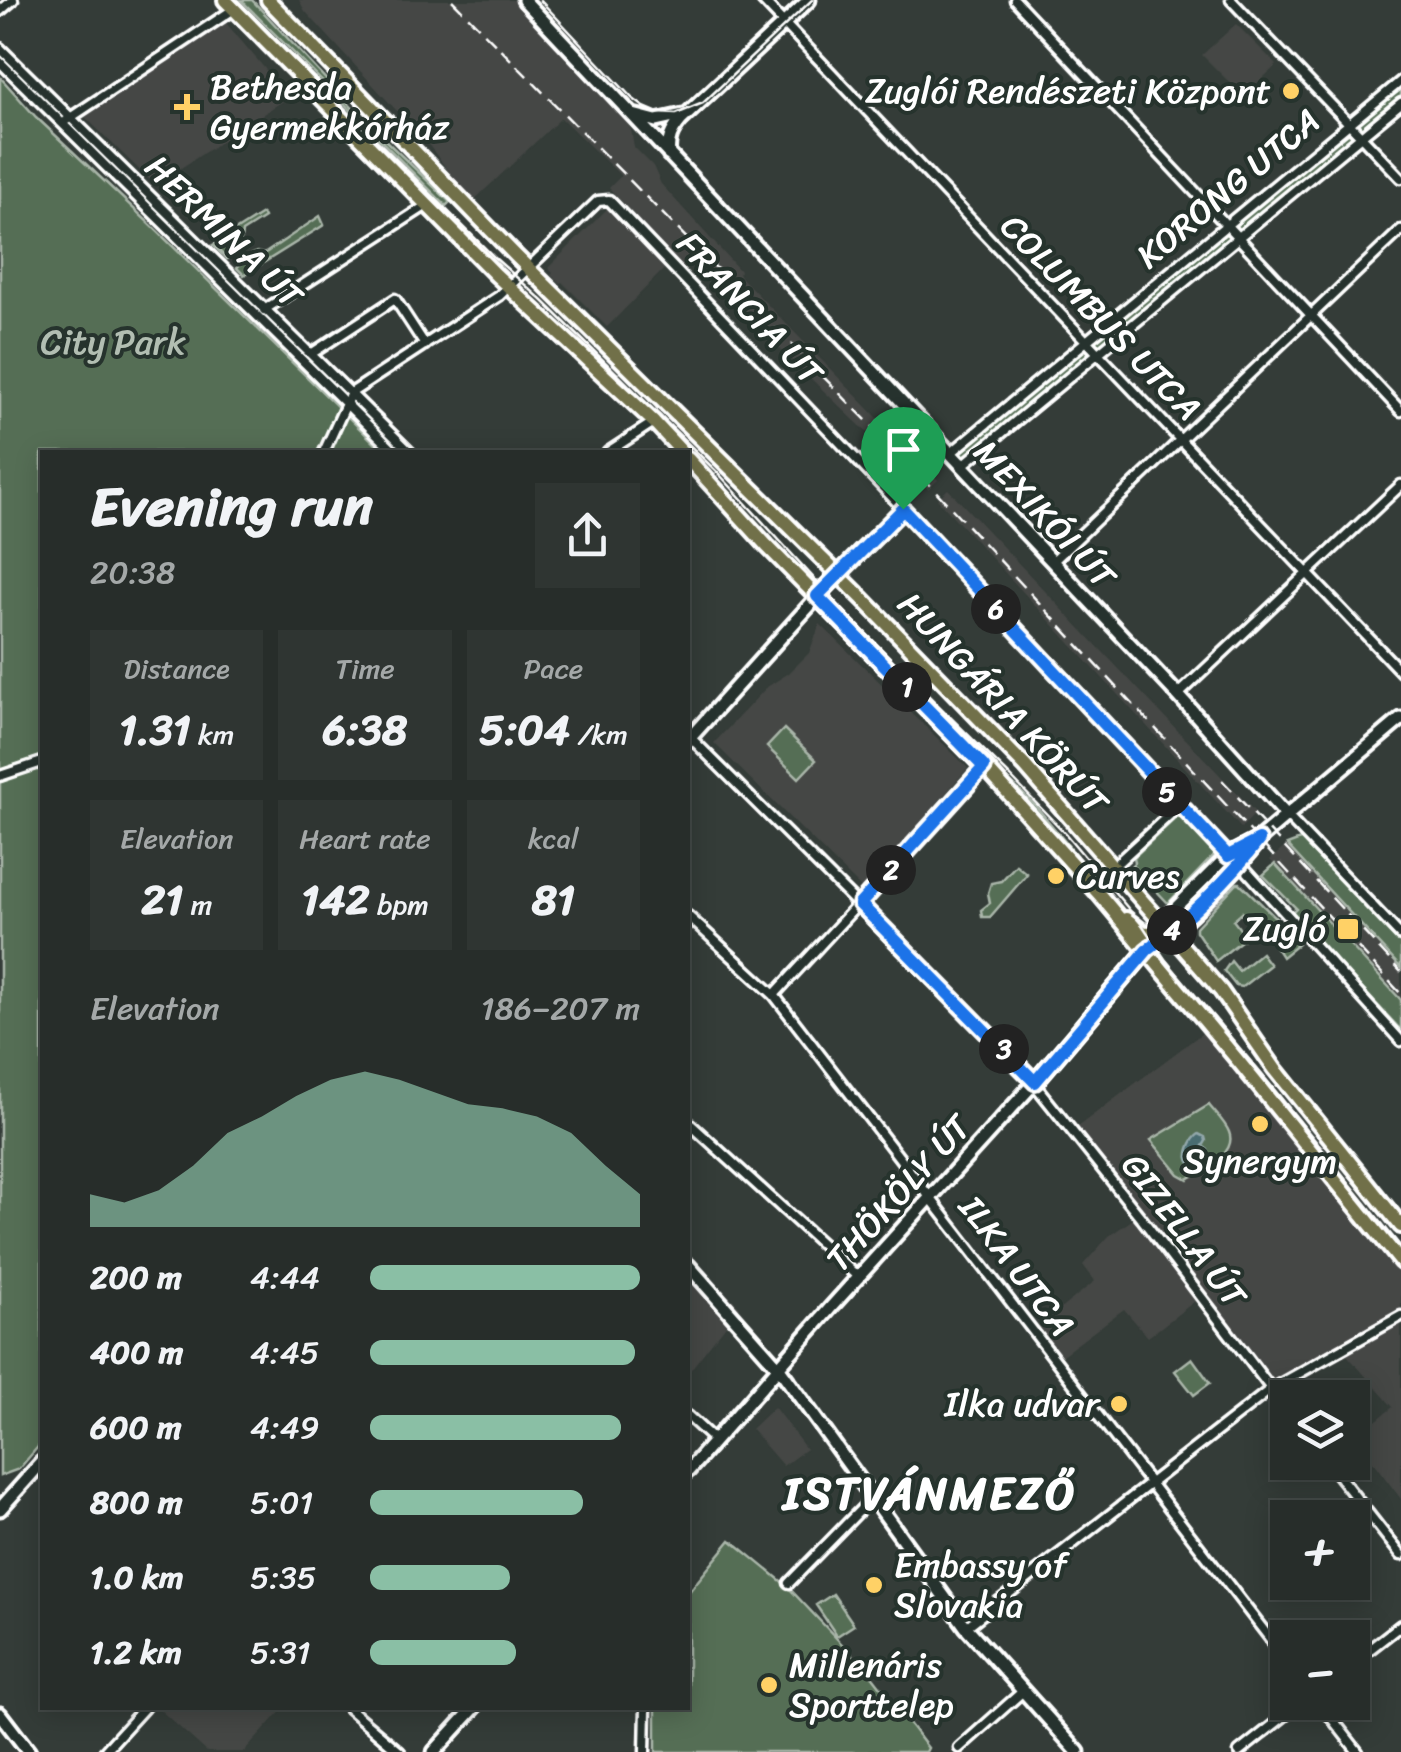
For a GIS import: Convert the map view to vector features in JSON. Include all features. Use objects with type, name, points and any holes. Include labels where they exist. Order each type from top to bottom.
[{"type":"main road","name":"HUNGÁRIA KÖRÚT","points":[[270,0],[528,268],[974,711],[1114,866],[1163,930],[1221,991],[1276,1069],[1401,1226]]},
{"type":"main road","points":[[228,3],[508,287],[680,450]]},
{"type":"main road","name":"HUNGÁRIA KÖRÚT","points":[[690,461],[984,767],[1098,894],[1401,1262]]},
{"type":"main road","points":[[1098,894],[1144,933],[1163,930]]},
{"type":"street","points":[[0,11],[13,0]]},
{"type":"street","name":"MEXIKÓI ÚT","points":[[524,0],[1401,936]]},
{"type":"street","name":"COLUMBUS UTCA","points":[[762,0],[1401,672]]},
{"type":"street","points":[[670,155],[670,136],[687,114],[809,0]]},
{"type":"street","points":[[1015,0],[1401,411]]},
{"type":"street","points":[[1231,0],[1401,178]]},
{"type":"street","points":[[66,121],[228,3]]},
{"type":"street","name":"HERMINA ÚT","points":[[0,48],[256,316],[393,450]]},
{"type":"street","name":"HERMINA ÚT","points":[[0,62],[265,309],[408,450]]},
{"type":"street","name":"KORONG UTCA","points":[[950,452],[1401,81]]},
{"type":"street","name":"KORONG UTCA","points":[[962,465],[1401,103]]},
{"type":"street","points":[[631,114],[656,121],[687,114]]},
{"type":"street","name":"FRANCIA ÚT","points":[[528,268],[598,200],[612,202],[1401,1042]]},
{"type":"street","points":[[256,316],[428,206]]},
{"type":"street","points":[[1052,562],[1401,230]]},
{"type":"street","points":[[325,450],[350,393],[499,296],[528,268]]},
{"type":"street","points":[[311,354],[396,299],[425,345]]},
{"type":"street","points":[[611,450],[654,422]]},
{"type":"street","points":[[1178,695],[1401,485]]},
{"type":"street","points":[[690,735],[903,509]]},
{"type":"street","name":"THÖKÖLY ÚT","points":[[690,1469],[1035,1082],[1163,930],[1234,860],[1401,719]]},
{"type":"street","points":[[690,739],[1035,1082]]},
{"type":"street","points":[[0,776],[40,763]]},
{"type":"street","points":[[774,994],[984,767]]},
{"type":"street","points":[[1114,866],[1180,805]]},
{"type":"street","name":"ILKA UTCA","points":[[690,918],[774,994],[1270,1639]]},
{"type":"street","name":"GIZELLA ÚT","points":[[1035,1082],[1270,1390]]},
{"type":"street","points":[[690,1124],[858,1278]]},
{"type":"street","points":[[690,1267],[779,1368],[966,1628],[1078,1752]]},
{"type":"street","points":[[1288,1380],[1401,1316]]},
{"type":"street","points":[[966,1628],[1270,1390]]},
{"type":"street","points":[[690,1418],[715,1441]]},
{"type":"street","points":[[0,1508],[40,1464]]},
{"type":"street","points":[[1342,1480],[1401,1555]]},
{"type":"street","points":[[789,1583],[872,1498]]},
{"type":"street","points":[[1370,1649],[1401,1624]]},
{"type":"street","points":[[959,1748],[1022,1692]]},
{"type":"street","points":[[104,1752],[142,1710]]},
{"type":"street","points":[[350,1710],[400,1752]]},
{"type":"street","points":[[434,1752],[472,1710]]},
{"type":"street","points":[[646,1710],[646,1752]]},
{"type":"street","points":[[0,1714],[29,1752]]},
{"type":"street","points":[[1239,1752],[1279,1720]]},
{"type":"street","points":[[1333,1720],[1358,1752]]},
{"type":"shaded area","points":[[299,0],[519,0],[624,116],[634,147],[653,166],[661,184],[740,271],[738,274],[938,480],[928,489],[690,262],[682,267],[609,188],[621,176],[561,118],[472,202],[418,131]]},
{"type":"shaded area","name":"Bethesda Gyermekkórház","points":[[226,23],[289,97],[155,185],[85,117]]},
{"type":"shaded area","points":[[1236,24],[1277,65],[1243,96],[1202,55]]},
{"type":"shaded area","points":[[609,207],[666,267],[607,327],[548,268]]},
{"type":"shaded area","points":[[948,489],[1256,813],[1241,828],[937,499]]},
{"type":"shaded area","points":[[820,624],[968,768],[862,889],[714,743],[767,687],[809,653]]},
{"type":"shaded area","points":[[1287,845],[1401,968],[1401,1000],[1270,860]]},
{"type":"shaded area","points":[[1205,1031],[1401,1275],[1401,1499],[1370,1458],[1370,1426],[1393,1407],[1347,1355],[1301,1380],[1270,1380],[1270,1384],[1203,1295],[1148,1337],[1124,1309],[1057,1359],[1033,1331],[1095,1281],[1083,1265],[1109,1236],[1142,1213],[1077,1127]]},
{"type":"shaded area","points":[[690,1257],[740,1307],[690,1370]]},
{"type":"shaded area","points":[[774,1407],[806,1449],[783,1466],[751,1429]]},
{"type":"shaded area","points":[[160,1710],[282,1710],[244,1752],[207,1752]]},
{"type":"green space","points":[[241,0],[252,0],[361,117],[450,202],[446,206]]},
{"type":"green space","name":"City Park","points":[[0,77],[36,117],[382,450],[40,450],[40,1444],[19,1469],[0,1476]]},
{"type":"green space","points":[[1401,85],[1401,98],[967,458],[959,449]]},
{"type":"green space","points":[[262,214],[264,218],[242,232],[238,248],[227,259],[213,245]]},
{"type":"green space","points":[[320,216],[324,225],[244,275],[237,268],[244,258],[267,252]]},
{"type":"green space","points":[[784,729],[816,760],[799,778],[767,747]]},
{"type":"green space","points":[[1005,777],[1035,805],[1077,856],[1054,839]]},
{"type":"green space","points":[[1179,815],[1216,853],[1168,903],[1132,865],[1134,857]]},
{"type":"green space","points":[[1303,839],[1401,944],[1401,968],[1287,845]]},
{"type":"green space","points":[[1275,864],[1401,1000],[1401,1030],[1291,913],[1296,908],[1263,875]]},
{"type":"green space","points":[[1016,865],[1027,874],[990,917],[982,917],[981,910],[990,903],[991,883],[1001,881]]},
{"type":"green space","points":[[1237,883],[1298,944],[1282,957],[1273,943],[1277,939],[1264,923],[1255,928],[1242,912],[1233,920],[1246,937],[1216,961],[1196,931]]},
{"type":"green space","points":[[1261,953],[1270,965],[1242,987],[1236,986],[1224,971],[1231,961],[1239,971]]},
{"type":"green space","points":[[1209,1105],[1229,1132],[1230,1140],[1224,1154],[1188,1179],[1179,1174],[1151,1140]]},
{"type":"green space","points":[[1192,1358],[1210,1383],[1194,1395],[1175,1371]]},
{"type":"green space","name":"Millenáris Sporttelep","points":[[731,1540],[786,1585],[874,1678],[928,1748],[926,1752],[656,1752],[656,1710],[690,1710],[690,1591]]},
{"type":"green space","points":[[833,1594],[854,1625],[837,1636],[816,1605]]},
{"type":"water","points":[[1199,1134],[1205,1137],[1203,1146],[1208,1155],[1201,1159],[1195,1155],[1190,1163],[1189,1148]]},
{"type":"tram line","points":[[236,0],[720,475],[851,619],[1064,832],[1401,1247]]},
{"type":"tram line","points":[[540,0],[632,98],[658,113],[676,114],[703,103],[812,0]]},
{"type":"railway","points":[[452,0],[931,486],[1401,994]]},
{"type":"railway","points":[[1222,780],[1401,972]]},
{"type":"place","name":"Zuglói Rendészeti Központ","points":[[1291,91]]},
{"type":"place","name":"Bethesda Gyermekkórház","points":[[187,107]]},
{"type":"place","name":"Curves","points":[[1056,876]]},
{"type":"place","name":"Zugló","points":[[1348,929]]},
{"type":"place","name":"Synergym","points":[[1260,1124]]},
{"type":"place","name":"Ilka udvar","points":[[1119,1404]]},
{"type":"place","name":"Embassy of Slovakia","points":[[874,1585]]},
{"type":"place","name":"Millenáris Sporttelep","points":[[769,1685]]},
{"type":"district","name":"ISTVÁNMEZŐ","points":[[930,1494]]},
{"type":"route","points":[[903,509],[1228,856],[1259,840],[1240,864],[1147,950],[1035,1082],[860,904],[984,767],[817,596],[903,509]]}]
